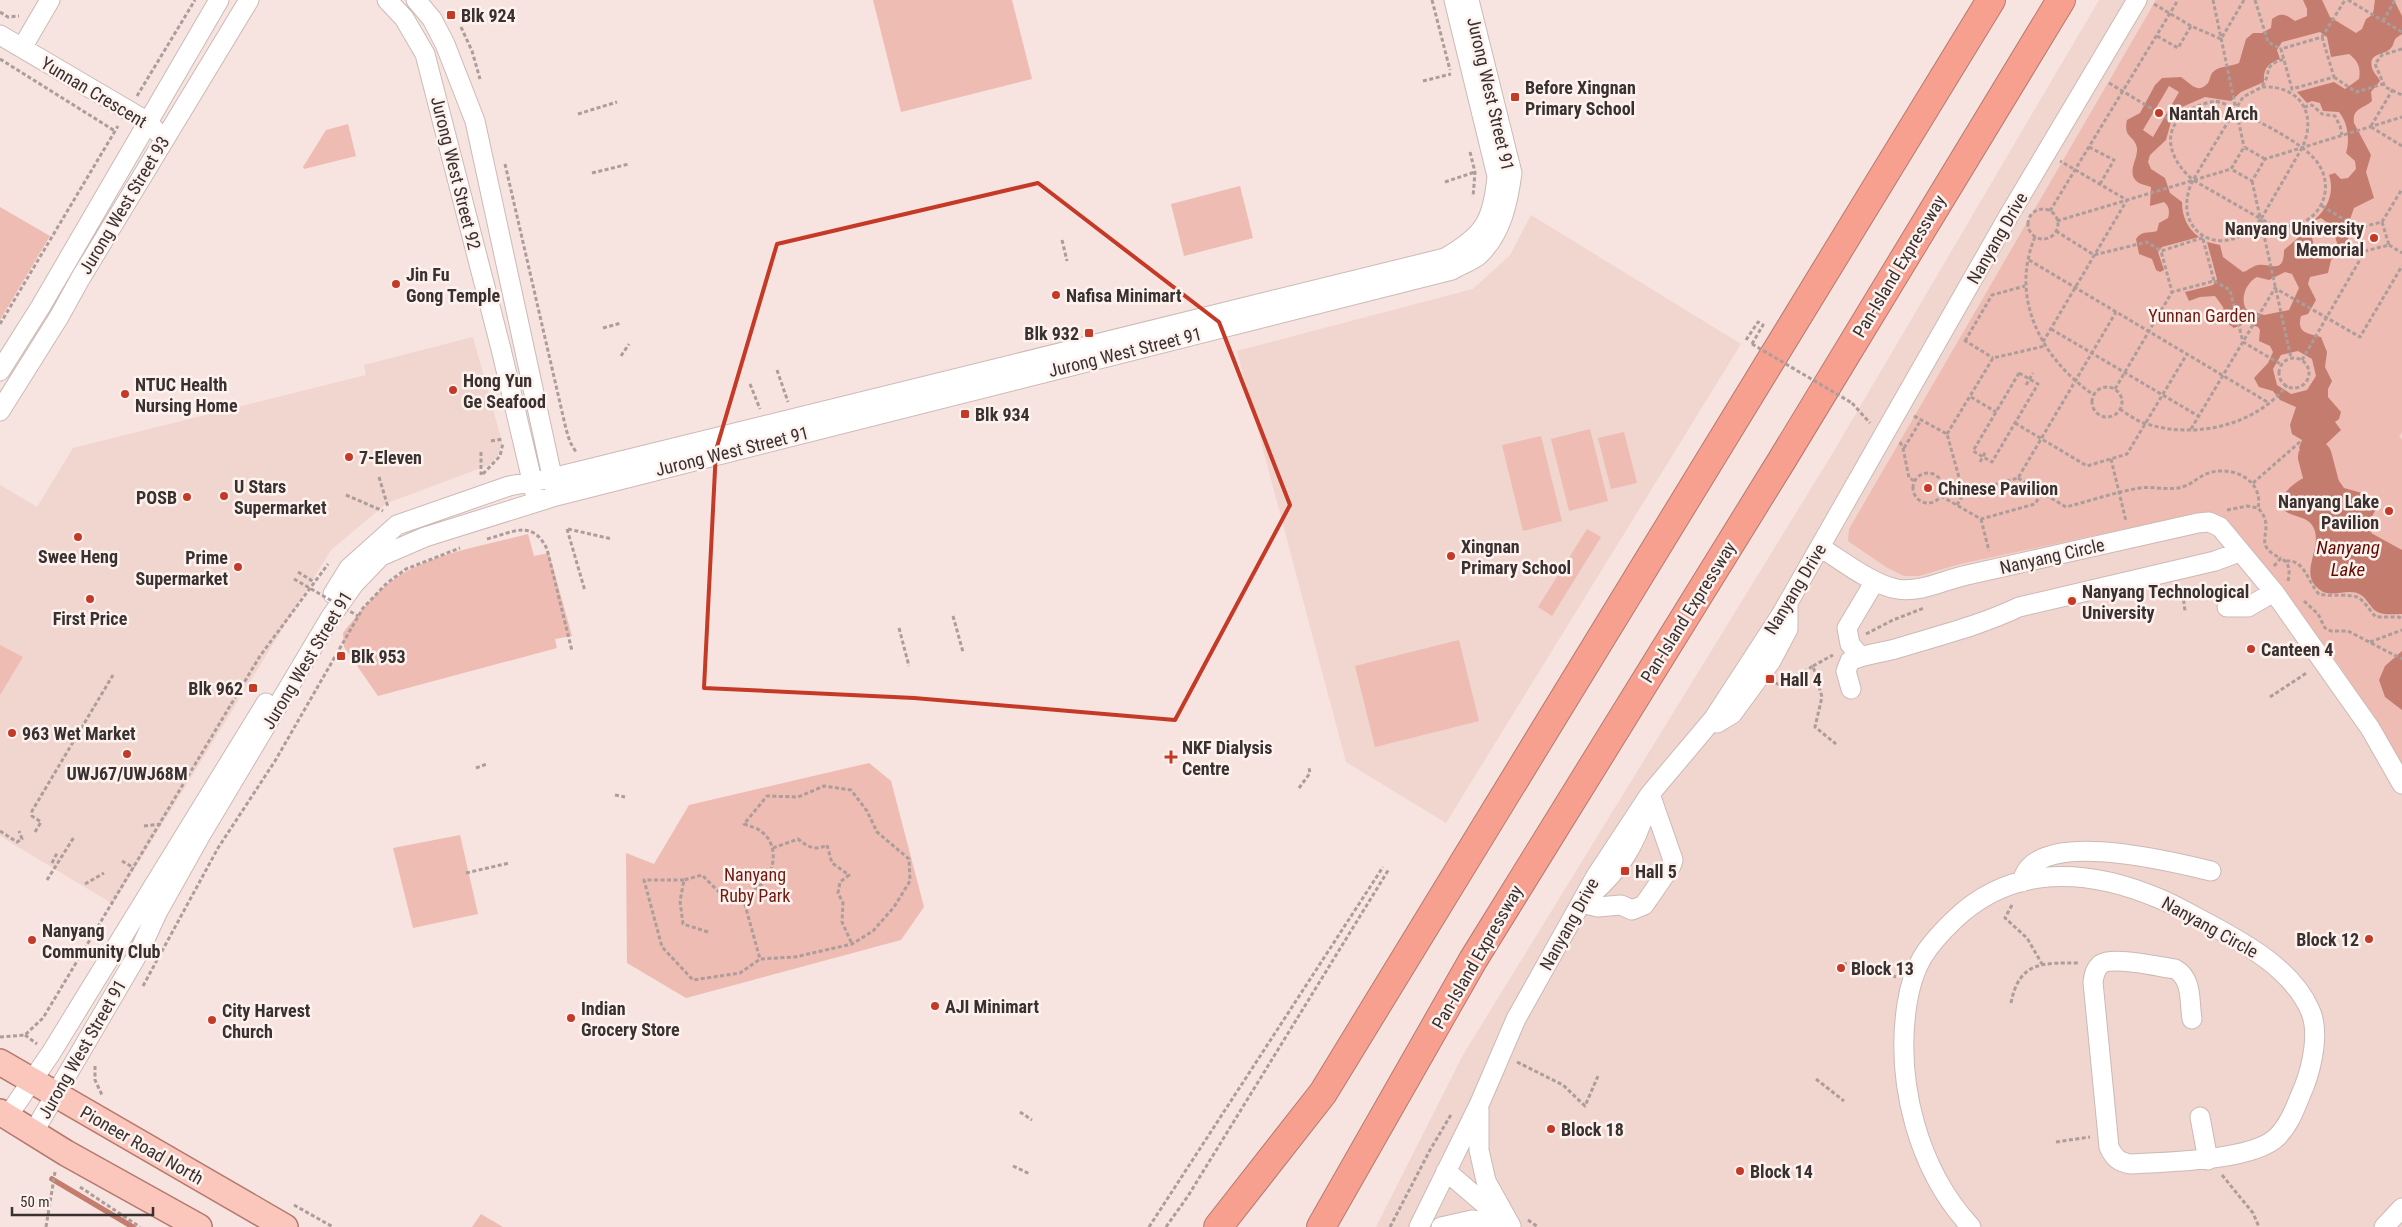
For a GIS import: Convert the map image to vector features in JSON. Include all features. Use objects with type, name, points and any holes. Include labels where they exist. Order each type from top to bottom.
[{"type":"highway","points":[[1243,1227],[1322,1093],[1761,383],[1992,0]]},
{"type":"highway","name":"Pan-Island Expressway","points":[[1321,1227],[1483,944],[1782,460],[2061,0]]},
{"type":"highway","points":[[1218,1227],[1322,1093]]},
{"type":"highway","points":[[1341,1227],[1347,1209],[1345,1187]]},
{"type":"main road","name":"Pioneer Road North","points":[[0,1062],[285,1227]]},
{"type":"main road","points":[[4,1115],[199,1227]]},
{"type":"street","name":"Yunnan Crescent","points":[[22,48],[50,0]]},
{"type":"street","name":"Jurong West Street 93","points":[[0,371],[32,321],[219,0]]},
{"type":"street","name":"Jurong West Street 93","points":[[0,411],[59,317],[249,0]]},
{"type":"street","name":"Jurong West Street 92","points":[[387,0],[404,18],[425,54],[501,349],[537,502]]},
{"type":"street","name":"Jurong West Street 92","points":[[416,0],[432,19],[445,44],[475,121],[556,496]]},
{"type":"street","name":"Jurong West Street 91","points":[[4,1115],[32,1081],[349,568],[397,525],[509,486],[552,478],[1445,258],[1468,245],[1487,223],[1494,201],[1497,176],[1454,0]]},
{"type":"street","name":"Jurong West Street 91","points":[[33,1133],[139,952],[158,911],[199,838],[330,618],[354,584],[381,556],[425,537],[556,496],[1452,270],[1479,255],[1499,228],[1508,202],[1512,173],[1469,0]]},
{"type":"street","name":"Nanyang Drive","points":[[1419,1227],[1479,1105],[1516,1019],[1611,850],[1650,794],[1702,734],[1788,602],[2008,218],[2144,1]]},
{"type":"street","name":"Yunnan Crescent","points":[[0,35],[148,122],[164,140]]},
{"type":"street","points":[[445,130],[475,121]]},
{"type":"street","name":"Nanyang Circle","points":[[1820,547],[1875,580],[1895,589],[1925,588],[1965,575],[2209,522],[2220,527],[2262,577],[2281,588],[2370,728],[2402,784]]},
{"type":"street","points":[[1851,689],[1846,671],[1850,661],[1860,656],[1881,653],[1990,621],[2019,606],[2215,562],[2240,552]]},
{"type":"street","points":[[1860,656],[1850,644],[1846,628],[1875,580]]},
{"type":"street","points":[[2227,607],[2248,607],[2281,588]]},
{"type":"street","points":[[1581,903],[1598,907],[1621,905],[1632,910],[1639,908],[1644,904],[1671,866],[1673,860],[1650,794]]},
{"type":"street","points":[[2022,882],[2024,871],[2037,860],[2085,852],[2128,853],[2211,871]]},
{"type":"street","name":"Nanyang Circle","points":[[1971,1227],[1953,1208],[1936,1180],[1911,1112],[1904,1052],[1904,1021],[1911,981],[1924,951],[1970,905],[1997,890],[2022,882],[2060,875],[2096,879],[2157,897],[2228,934],[2258,953],[2285,975],[2304,1000],[2311,1013],[2313,1041],[2308,1076],[2289,1122],[2275,1139],[2266,1144],[2208,1160],[2130,1164],[2120,1162],[2112,1155],[2109,1147],[2093,982],[2095,971]]},
{"type":"street","points":[[2095,971],[2101,964],[2111,960],[2175,969],[2182,973],[2187,980],[2192,1019]]},
{"type":"street","points":[[1479,1105],[1479,1150],[1486,1181],[1515,1223]]},
{"type":"street","points":[[2200,1116],[2208,1160]]},
{"type":"street","points":[[1446,1171],[1515,1223]]},
{"type":"street","points":[[2384,1227],[2402,1208]]},
{"type":"street","points":[[1442,1227],[1472,1220],[1515,1223]]},
{"type":"path","points":[[131,98],[134,100],[195,0]]},
{"type":"path","points":[[1432,0],[1453,83]]},
{"type":"path","points":[[2050,211],[2178,0]]},
{"type":"path","points":[[2057,221],[2231,169],[2244,147],[2212,0]]},
{"type":"path","points":[[2221,40],[2244,0]]},
{"type":"path","points":[[2256,0],[2268,42],[2280,48],[2323,36],[2347,0],[2402,32]]},
{"type":"path","points":[[2383,21],[2395,0]]},
{"type":"path","points":[[2144,1],[2221,40]]},
{"type":"path","points":[[0,12],[8,17],[16,17],[24,12]]},
{"type":"path","points":[[2157,36],[2178,48],[2191,26]]},
{"type":"path","points":[[2323,36],[2334,77],[2356,92],[2383,84]]},
{"type":"path","points":[[2161,251],[2204,238],[2216,241],[2229,241],[2242,237],[2252,230],[2261,219],[2307,137],[2308,125],[2304,107],[2291,90],[2280,48]]},
{"type":"path","points":[[2402,49],[2382,55],[2375,64],[2383,84],[2402,95]]},
{"type":"path","points":[[0,59],[115,131]]},
{"type":"path","points":[[2214,281],[2204,238],[2190,223],[2186,209],[2187,192],[2243,97],[2262,87],[2266,82],[2267,69],[2272,63],[2284,59]]},
{"type":"path","points":[[1423,81],[1451,74]]},
{"type":"path","points":[[2262,87],[2291,90],[2334,77]]},
{"type":"path","points":[[2104,80],[2174,122]]},
{"type":"path","points":[[2370,127],[2393,89]]},
{"type":"path","points":[[2216,101],[2236,110],[2302,148],[2318,163],[2325,176],[2327,191],[2322,206],[2311,218],[2290,226],[2275,226],[2261,219],[2193,180],[2177,164],[2170,137],[2174,122],[2185,111],[2199,104],[2216,101]]},
{"type":"path","points":[[578,114],[617,102]]},
{"type":"path","points":[[2304,107],[2312,105],[2322,114],[2335,116],[2344,135]]},
{"type":"path","points":[[2290,356],[2252,181],[2265,159],[2402,117]]},
{"type":"path","points":[[0,324],[118,126]]},
{"type":"path","points":[[2370,127],[2402,146]]},
{"type":"path","points":[[1468,145],[1475,172],[1473,198]]},
{"type":"path","points":[[2089,147],[2114,160],[2100,184]]},
{"type":"path","points":[[2244,147],[2265,159]]},
{"type":"path","points":[[2058,160],[2127,200]]},
{"type":"path","points":[[505,163],[566,428],[570,442],[576,452]]},
{"type":"path","points":[[592,173],[629,164]]},
{"type":"path","points":[[2231,169],[2252,181]]},
{"type":"path","points":[[1445,182],[1475,172]]},
{"type":"path","points":[[2358,228],[2382,222],[2402,190]]},
{"type":"path","points":[[1947,434],[1993,358],[2044,344],[2127,200]]},
{"type":"path","points":[[2322,206],[2358,228],[2365,251]]},
{"type":"path","points":[[2045,208],[2050,211],[2056,214],[2058,226],[2052,236],[2041,240],[2030,234],[2027,222],[2033,212],[2045,208]]},
{"type":"path","points":[[2382,222],[2388,245]]},
{"type":"path","points":[[2056,231],[2094,255],[2148,242],[2161,251],[2172,292],[2114,389]]},
{"type":"path","points":[[2035,237],[2025,286],[2033,321],[2044,344],[2062,370],[2094,395]]},
{"type":"path","points":[[1062,240],[1067,260]]},
{"type":"path","points":[[2302,360],[2365,251],[2388,245],[2402,253]]},
{"type":"path","points":[[2029,260],[2269,403]]},
{"type":"path","points":[[2275,288],[2360,337],[2402,266]]},
{"type":"path","points":[[2172,292],[2214,281],[2230,290],[2243,342],[2280,364]]},
{"type":"path","points":[[1965,341],[1992,295],[2025,286]]},
{"type":"path","points":[[2191,430],[2275,288]]},
{"type":"path","points":[[1911,414],[1947,434],[1960,481],[1968,486],[1975,490],[2018,478],[2116,312]]},
{"type":"path","points":[[1746,340],[1758,322],[1763,325],[1752,344],[1852,403],[1873,426]]},
{"type":"path","points":[[603,328],[621,323]]},
{"type":"path","points":[[2051,329],[2200,417]]},
{"type":"path","points":[[1960,338],[1993,358]]},
{"type":"path","points":[[620,356],[629,344]]},
{"type":"path","points":[[2015,423],[2087,466],[2127,454],[2187,354]]},
{"type":"path","points":[[2290,356],[2307,363],[2310,374],[2304,385],[2292,388],[2285,387],[2281,382],[2278,371],[2280,364],[2290,356]]},
{"type":"path","points":[[777,370],[790,410]]},
{"type":"path","points":[[2019,373],[2038,384],[1992,462],[1973,451],[1996,412],[2019,373]]},
{"type":"path","points":[[2026,384],[2033,373]]},
{"type":"path","points":[[750,384],[762,417]]},
{"type":"path","points":[[2109,386],[2120,392],[2123,404],[2117,414],[2105,418],[2094,412],[2091,400],[2094,395],[2097,389],[2109,386]]},
{"type":"path","points":[[2120,410],[2145,424],[2173,430],[2209,429],[2232,423],[2250,415],[2269,403],[2285,387]]},
{"type":"path","points":[[492,390],[497,410]]},
{"type":"path","points":[[1970,397],[1996,412]]},
{"type":"path","points":[[483,404],[495,400]]},
{"type":"path","points":[[1903,448],[1920,420]]},
{"type":"path","points":[[472,478],[489,470],[500,456],[504,439],[502,429]]},
{"type":"path","points":[[491,441],[504,439]]},
{"type":"path","points":[[1898,439],[1903,448],[1909,478],[1915,481]]},
{"type":"path","points":[[2253,482],[2301,440]]},
{"type":"path","points":[[1980,462],[1986,451]]},
{"type":"path","points":[[481,452],[481,475]]},
{"type":"path","points":[[2111,459],[2125,516]]},
{"type":"path","points":[[2018,478],[2066,507],[2140,488],[2183,487],[2206,474],[2220,470],[2233,472],[2253,482],[2258,494],[2258,508],[2266,519],[2268,526],[2263,540],[2272,554],[2302,567],[2319,594],[2333,597],[2349,594],[2356,596],[2376,617],[2399,617],[2402,619]]},
{"type":"path","points":[[1930,473],[1940,478],[1944,490],[1941,496],[1938,501],[1926,504],[1915,498],[1912,486],[1918,476],[1930,473]]},
{"type":"path","points":[[379,477],[388,507]]},
{"type":"path","points":[[1957,505],[1968,486]]},
{"type":"path","points":[[1981,519],[2035,504],[2042,493]]},
{"type":"path","points":[[346,495],[383,511]]},
{"type":"path","points":[[1941,496],[1981,519],[1989,549]]},
{"type":"path","points":[[376,517],[388,507],[398,504]]},
{"type":"path","points":[[479,541],[526,529],[535,531],[542,537],[547,549],[572,651]]},
{"type":"path","points":[[585,591],[567,529],[612,539]]},
{"type":"path","points":[[139,992],[218,848],[275,761],[358,616],[387,583],[406,569],[462,547]]},
{"type":"path","points":[[2262,577],[2281,558]]},
{"type":"path","points":[[0,1037],[15,1038],[25,1035],[43,1018],[260,656],[331,560]]},
{"type":"path","points":[[2281,588],[2289,568],[2286,561]]},
{"type":"path","points":[[298,572],[314,582]]},
{"type":"path","points":[[294,578],[358,616]]},
{"type":"path","points":[[2181,584],[2185,611]]},
{"type":"path","points":[[2299,599],[2312,607],[2324,628],[2330,631],[2348,631],[2402,659]]},
{"type":"path","points":[[953,616],[963,652]]},
{"type":"path","points":[[899,628],[909,666]]},
{"type":"path","points":[[2369,642],[2402,630]]},
{"type":"path","points":[[1770,678],[1781,686],[1813,666],[1822,697],[1815,727],[1836,744]]},
{"type":"path","points":[[2270,697],[2315,668]]},
{"type":"path","points":[[35,832],[41,822],[32,816],[32,811],[114,675]]},
{"type":"path","points":[[476,768],[487,764]]},
{"type":"path","points":[[1299,788],[1310,773],[1309,768]]},
{"type":"path","points":[[824,786],[851,790],[867,811],[877,832],[909,859],[910,881],[894,907],[873,931],[852,944],[795,957],[760,959],[740,973],[693,980],[662,948],[644,880],[684,880],[702,875],[719,892],[742,894],[758,887],[768,876],[774,863],[773,848],[763,832],[744,824],[767,796],[798,797],[824,786]]},
{"type":"path","points":[[615,796],[625,797]]},
{"type":"path","points":[[144,826],[161,824]]},
{"type":"path","points":[[0,831],[17,842],[22,839],[19,831]]},
{"type":"path","points":[[47,880],[74,837]]},
{"type":"path","points":[[773,848],[798,839],[808,847],[819,849],[827,845],[832,863],[849,875],[840,882],[838,893],[843,903],[842,922],[852,944]]},
{"type":"path","points":[[52,863],[57,853]]},
{"type":"path","points":[[122,861],[134,868]]},
{"type":"path","points":[[466,872],[509,863]]},
{"type":"path","points":[[1150,1227],[1383,868]]},
{"type":"path","points":[[1166,1227],[1193,1188],[1389,869]]},
{"type":"path","points":[[85,884],[104,873]]},
{"type":"path","points":[[684,880],[680,901],[683,924],[708,932]]},
{"type":"path","points":[[742,894],[760,959]]},
{"type":"path","points":[[2013,904],[2004,918],[2027,938],[2042,964]]},
{"type":"path","points":[[1843,964],[1858,962],[1888,975]]},
{"type":"path","points":[[2011,1003],[2014,987],[2020,976],[2042,964],[2084,963],[2095,971]]},
{"type":"path","points":[[1513,1069],[1520,1054]]},
{"type":"path","points":[[95,1062],[95,1080]]},
{"type":"path","points":[[1516,1062],[1563,1085],[1585,1106],[1598,1076]]},
{"type":"path","points":[[1816,1079],[1844,1101]]},
{"type":"path","points":[[1390,1227],[1430,1150],[1458,1106]]},
{"type":"path","points":[[1020,1112],[1032,1120]]},
{"type":"path","points":[[2056,1142],[2108,1135]]},
{"type":"path","points":[[2208,1160],[2253,1213],[2259,1227]]},
{"type":"path","points":[[1013,1166],[1030,1174]]},
{"type":"path","points":[[46,1227],[55,1172],[63,1177]]},
{"type":"path","points":[[78,1187],[140,1227]]},
{"type":"path","points":[[1515,1223],[1538,1227]]},
{"type":"highlighted area","points":[[1038,183],[1219,322],[1290,505],[1175,720],[914,698],[704,688],[716,450],[777,244]]},
{"type":"shaded area","name":"Nanyang Technological University","points":[[2099,0],[2402,0],[2402,1227],[1376,1227],[1463,1055],[1834,451]]},
{"type":"shaded area","name":"Xingnan Primary School","points":[[1531,215],[1741,344],[1446,823],[1346,762],[1237,351],[1473,289],[1510,255]]},
{"type":"shaded area","points":[[473,337],[502,442],[498,455],[489,465],[387,503],[331,550],[113,904],[0,836],[0,485],[37,507],[73,448],[366,375],[364,365]]},
{"type":"green space","points":[[873,0],[1012,0],[1032,79],[901,112]]},
{"type":"green space","name":"Yunnan Garden","points":[[2156,0],[2402,0],[2402,432],[2399,437],[2402,439],[2402,765],[2339,665],[2240,535],[2227,522],[2218,517],[2200,513],[1960,564],[1919,576],[1904,576],[1886,567],[1848,541],[1849,529]]},
{"type":"green space","points":[[348,124],[356,156],[304,169],[303,167],[326,130]]},
{"type":"green space","points":[[1240,186],[1253,238],[1184,256],[1171,204]]},
{"type":"green space","points":[[0,207],[50,236],[0,320]]},
{"type":"green space","points":[[1590,429],[1608,501],[1569,511],[1551,439]]},
{"type":"green space","points":[[1624,432],[1637,483],[1611,489],[1598,438]]},
{"type":"green space","points":[[1541,436],[1562,521],[1523,531],[1502,445]]},
{"type":"green space","points":[[1587,529],[1601,537],[1552,616],[1538,607]]},
{"type":"green space","points":[[528,534],[534,556],[549,553],[572,636],[555,639],[557,648],[378,696],[344,647],[343,633],[366,605],[393,580],[424,563],[458,551]]},
{"type":"green space","points":[[1459,640],[1479,721],[1375,747],[1355,666]]},
{"type":"green space","points":[[0,645],[23,657],[0,695]]},
{"type":"green space","name":"Nanyang Ruby Park","points":[[869,763],[891,781],[924,907],[901,940],[686,998],[627,963],[626,853],[654,864],[689,805]]},
{"type":"green space","points":[[460,835],[478,914],[413,928],[393,848]]},
{"type":"green space","points":[[481,1214],[503,1227],[472,1227]]},
{"type":"water","points":[[2303,0],[2322,0],[2330,17],[2356,33],[2362,29],[2366,19],[2373,13],[2375,0],[2394,0],[2402,16],[2402,34],[2396,38],[2391,48],[2372,59],[2372,68],[2380,81],[2371,92],[2372,101],[2359,109],[2354,118],[2354,123],[2371,155],[2366,172],[2374,198],[2354,208],[2347,228],[2349,237],[2344,247],[2331,260],[2328,273],[2310,277],[2308,284],[2316,300],[2308,314],[2301,316],[2300,326],[2305,332],[2321,337],[2327,352],[2325,367],[2332,381],[2328,389],[2328,397],[2341,412],[2339,419],[2335,422],[2341,430],[2324,446],[2324,457],[2305,458],[2299,448],[2302,440],[2292,434],[2290,425],[2296,407],[2280,400],[2273,391],[2259,387],[2254,378],[2268,363],[2273,352],[2270,346],[2259,341],[2260,330],[2258,327],[2246,323],[2234,328],[2227,323],[2223,307],[2215,296],[2200,297],[2189,301],[2185,292],[2213,285],[2217,279],[2207,242],[2220,245],[2223,257],[2243,272],[2258,265],[2276,266],[2282,263],[2284,250],[2299,237],[2298,229],[2320,215],[2329,201],[2331,184],[2329,175],[2335,173],[2341,179],[2348,178],[2356,169],[2355,161],[2346,153],[2348,143],[2347,132],[2339,112],[2323,111],[2320,103],[2312,101],[2307,103],[2297,92],[2334,82],[2345,89],[2359,79],[2360,71],[2357,62],[2349,54],[2331,57],[2327,37],[2320,32],[2282,42],[2277,50],[2280,59],[2272,62],[2267,67],[2264,73],[2264,82],[2241,92],[2231,101],[2205,97],[2182,107],[2171,122],[2166,140],[2150,155],[2148,162],[2151,169],[2165,178],[2170,193],[2182,202],[2186,221],[2191,230],[2199,237],[2162,247],[2158,252],[2164,270],[2160,272],[2156,270],[2152,259],[2139,254],[2136,239],[2143,233],[2157,231],[2159,223],[2168,218],[2169,209],[2164,202],[2150,206],[2151,187],[2135,180],[2133,167],[2137,148],[2134,140],[2126,130],[2126,126],[2127,120],[2140,113],[2155,85],[2162,78],[2181,77],[2194,87],[2201,88],[2208,83],[2212,73],[2216,70],[2239,63],[2246,39],[2253,33],[2262,33],[2271,28],[2272,19],[2278,15],[2286,15],[2295,21],[2307,16],[2307,9]],"holes":[[[2169,86],[2179,92],[2153,137],[2143,130]],[[2321,218],[2332,226],[2337,243],[2332,250],[2320,256],[2316,254],[2310,229],[2316,220]],[[2285,272],[2292,274],[2299,288],[2289,310],[2264,315],[2246,309],[2244,296],[2250,283],[2257,277],[2269,280]],[[2298,351],[2312,359],[2316,376],[2307,390],[2291,394],[2277,385],[2273,369],[2281,355]]]},
{"type":"water","name":"Nanyang Lake","points":[[2328,472],[2337,478],[2344,488],[2362,493],[2380,502],[2370,520],[2376,523],[2371,533],[2402,550],[2402,614],[2377,612],[2361,595],[2351,592],[2325,592],[2313,583],[2311,568],[2316,542],[2315,533],[2309,522],[2285,511],[2284,494],[2294,484],[2304,478]]},
{"type":"water","points":[[2402,651],[2402,710],[2385,697],[2379,680],[2385,666]]},
{"type":"waterway","points":[[2315,457],[2325,495],[2334,516]]},
{"type":"waterway","points":[[52,1179],[133,1227]]},
{"type":"place","name":"Blk 924","points":[[451,15]]},
{"type":"place","name":"Before Xingnan Primary School","points":[[1515,97]]},
{"type":"place","name":"Nantah Arch","points":[[2159,113]]},
{"type":"place","name":"Nanyang University Memorial","points":[[2374,238]]},
{"type":"place","name":"Jin Fu Gong Temple","points":[[396,284]]},
{"type":"place","name":"Nafisa Minimart","points":[[1056,295]]},
{"type":"place","name":"Blk 932","points":[[1089,333]]},
{"type":"place","name":"Hong Yun Ge Seafood","points":[[453,390]]},
{"type":"place","name":"NTUC Health Nursing Home","points":[[125,394]]},
{"type":"place","name":"Blk 934","points":[[965,414]]},
{"type":"place","name":"7-Eleven","points":[[349,457]]},
{"type":"place","name":"Chinese Pavilion","points":[[1928,488]]},
{"type":"place","name":"U Stars Supermarket","points":[[224,496]]},
{"type":"place","name":"POSB","points":[[187,497]]},
{"type":"place","name":"Nanyang Lake Pavilion","points":[[2389,511]]},
{"type":"place","name":"Swee Heng","points":[[78,537]]},
{"type":"place","name":"Xingnan Primary School","points":[[1451,556]]},
{"type":"place","name":"Prime Supermarket","points":[[238,567]]},
{"type":"place","name":"First Price","points":[[90,599]]},
{"type":"place","name":"Nanyang Technological University","points":[[2072,601]]},
{"type":"place","name":"Canteen 4","points":[[2251,649]]},
{"type":"place","name":"Blk 953","points":[[341,656]]},
{"type":"place","name":"Hall 4","points":[[1770,679]]},
{"type":"place","name":"Blk 962","points":[[253,688]]},
{"type":"place","name":"963 Wet Market","points":[[12,733]]},
{"type":"place","name":"UWJ67/UWJ68M","points":[[127,754]]},
{"type":"place","name":"NKF Dialysis Centre","points":[[1171,757]]},
{"type":"place","name":"Hall 5","points":[[1625,871]]},
{"type":"place","name":"Block 12","points":[[2369,939]]},
{"type":"place","name":"Nanyang Community Club","points":[[32,940]]},
{"type":"place","name":"Block 13","points":[[1841,968]]},
{"type":"place","name":"AJI Minimart","points":[[935,1006]]},
{"type":"place","name":"Indian Grocery Store","points":[[571,1018]]},
{"type":"place","name":"City Harvest Church","points":[[212,1020]]},
{"type":"place","name":"Block 18","points":[[1551,1129]]},
{"type":"place","name":"Block 14","points":[[1740,1171]]}]
